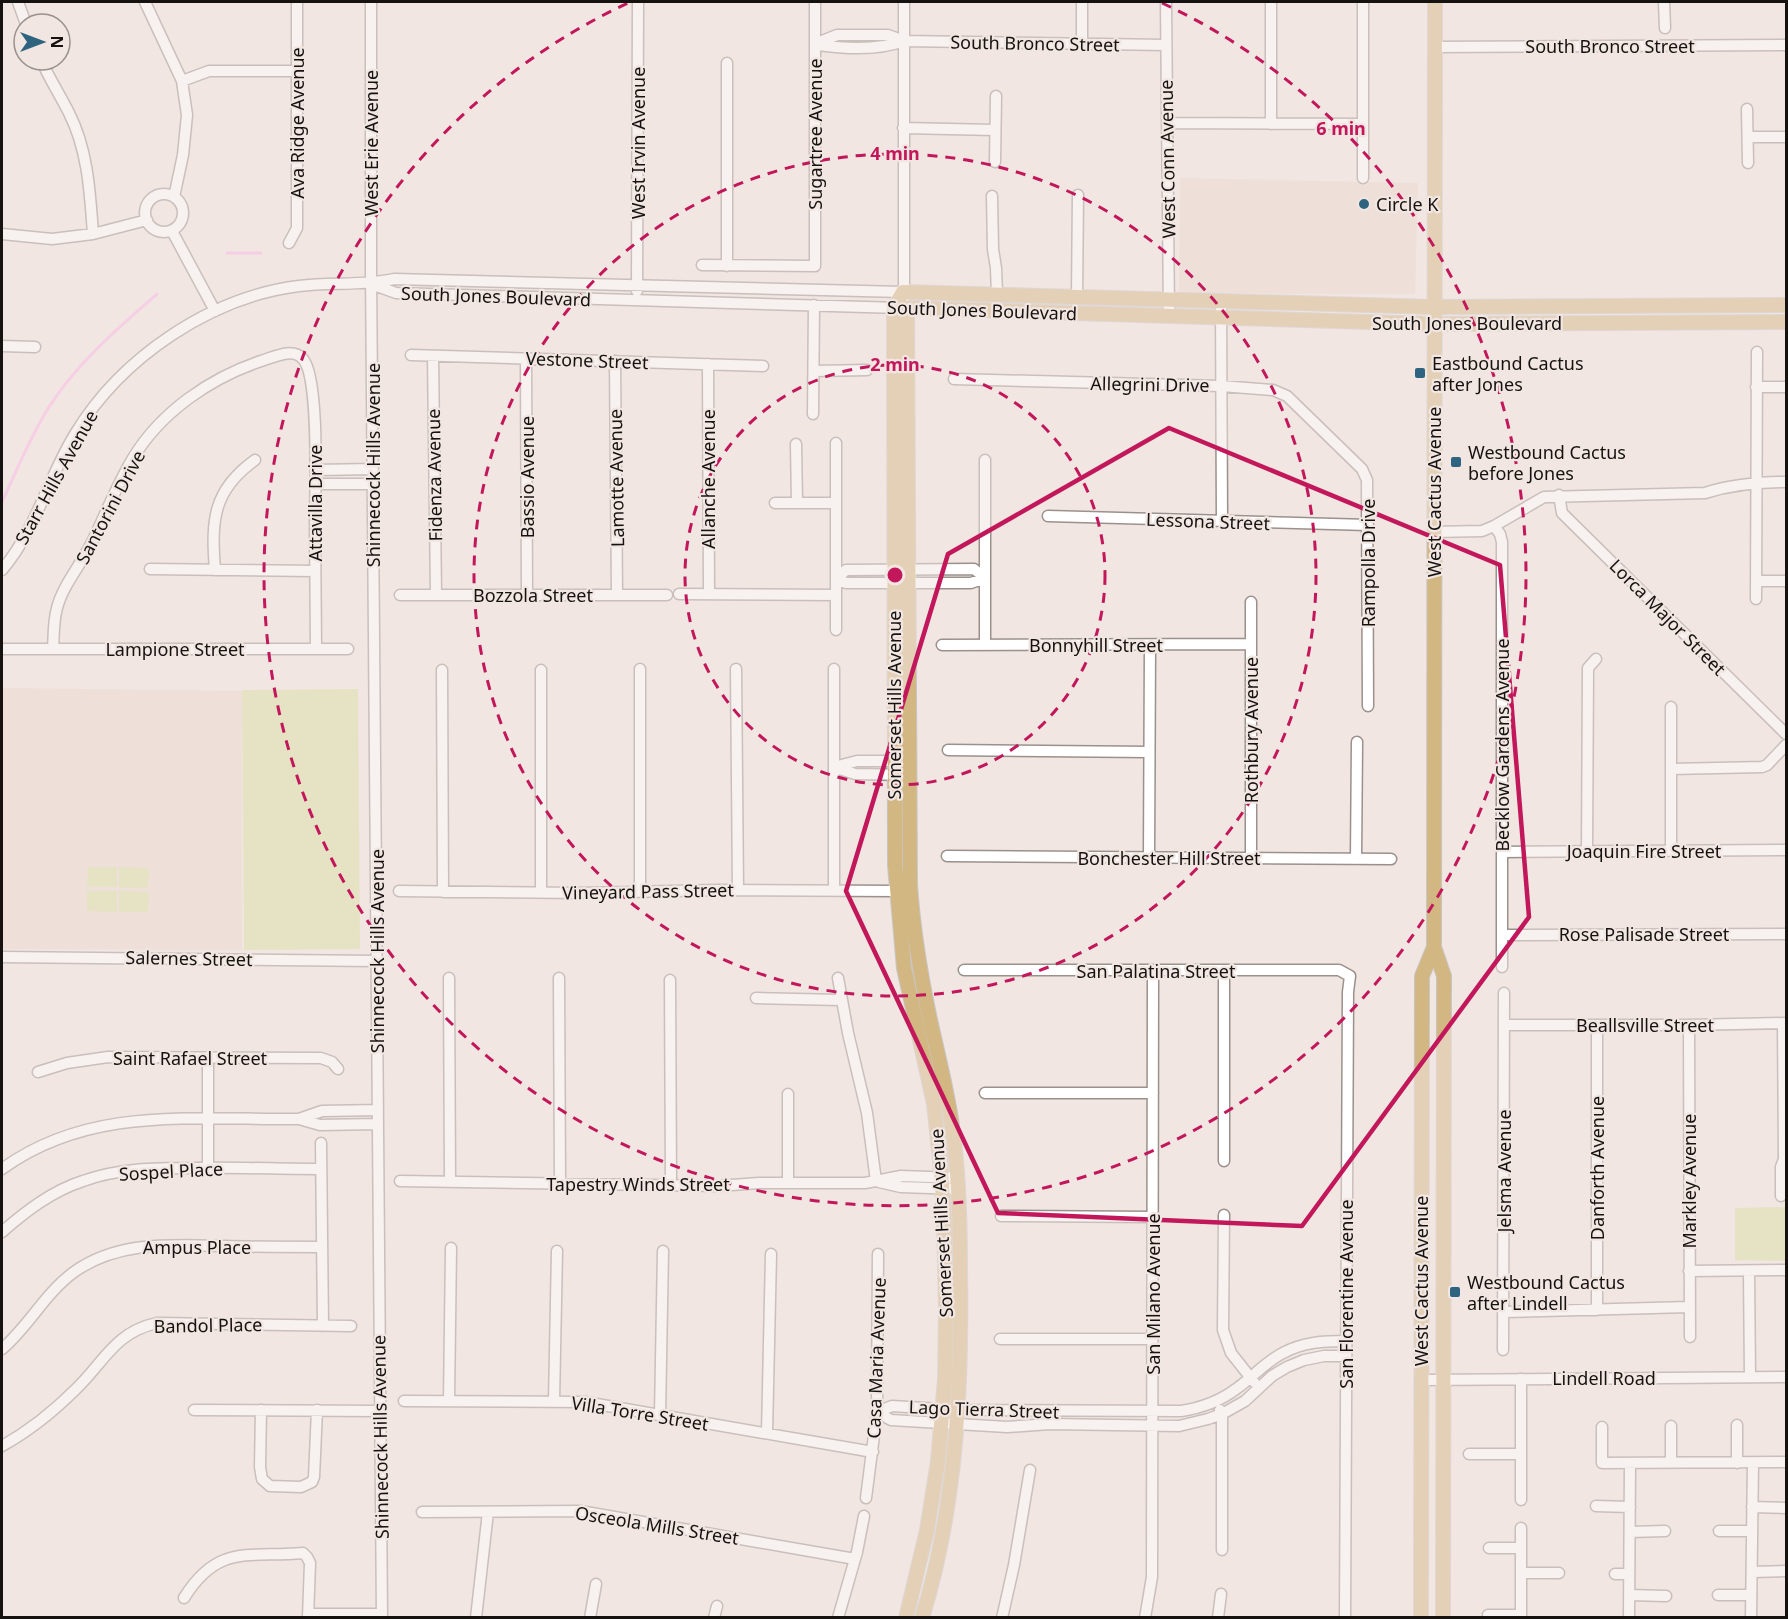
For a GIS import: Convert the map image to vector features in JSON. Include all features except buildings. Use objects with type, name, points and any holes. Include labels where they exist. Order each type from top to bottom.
[{"type":"main road","name":"West Cactus Avenue","points":[[1434,2],[1434,947],[1444,976],[1443,1617]]},
{"type":"main road","name":"South Jones Boulevard","points":[[903,292],[1434,307],[1786,305]]},
{"type":"main road","name":"Somerset Hills Avenue","points":[[903,292],[900,308],[901,576],[913,919],[922,978],[947,1089],[958,1184],[961,1292],[949,1417],[945,1517],[922,1617]]},
{"type":"main road","name":"South Jones Boulevard","points":[[900,308],[1434,324],[1786,322]]},
{"type":"main road","name":"Somerset Hills Avenue","points":[[901,576],[894,768],[896,891],[904,968],[934,1104],[942,1183],[949,1417],[927,1530],[906,1617]]},
{"type":"main road","name":"West Cactus Avenue","points":[[1420,1617],[1422,976],[1434,947]]},
{"type":"street","points":[[145,2],[182,81],[187,115],[183,155],[174,197]]},
{"type":"street","name":"Ava Ridge Avenue","points":[[289,243],[297,228],[297,2]]},
{"type":"street","name":"West Erie Avenue","points":[[370,2],[371,284]]},
{"type":"street","name":"West Irvin Avenue","points":[[637,300],[638,2]]},
{"type":"street","name":"Sugartree Avenue","points":[[727,266],[815,266],[815,2]]},
{"type":"street","points":[[903,292],[904,2]]},
{"type":"street","points":[[1082,2],[1082,45]]},
{"type":"street","name":"West Conn Avenue","points":[[1166,2],[1169,316]]},
{"type":"street","points":[[1271,2],[1271,124]]},
{"type":"street","points":[[1363,2],[1363,177]]},
{"type":"street","points":[[1664,2],[1665,28]]},
{"type":"street","name":"South Bronco Street","points":[[815,44],[837,35],[888,35],[903,41],[1166,45]]},
{"type":"street","name":"South Bronco Street","points":[[1434,47],[1786,45]]},
{"type":"street","points":[[702,265],[727,266],[727,63]]},
{"type":"street","points":[[182,81],[209,71],[297,71]]},
{"type":"street","points":[[46,72],[70,113],[81,144],[89,184],[93,234]]},
{"type":"street","points":[[995,162],[996,96]]},
{"type":"street","points":[[1747,109],[1748,163]]},
{"type":"street","points":[[1167,123],[1362,124]]},
{"type":"street","points":[[903,128],[995,130]]},
{"type":"street","points":[[1748,137],[1786,137]]},
{"type":"street","points":[[165,194],[174,197],[181,205],[183,215],[180,224],[172,231],[157,231],[147,220],[145,212],[151,200],[165,194]]},
{"type":"street","points":[[1077,297],[1078,195]]},
{"type":"street","points":[[992,196],[997,294]]},
{"type":"street","points":[[2,234],[52,238],[93,234],[147,220]]},
{"type":"street","points":[[172,231],[215,311]]},
{"type":"street","name":"South Jones Boulevard","points":[[371,284],[394,279],[903,292]]},
{"type":"street","name":"South Jones Boulevard","points":[[371,284],[396,293],[900,308]]},
{"type":"street","name":"Starr Hills Avenue","points":[[2,570],[28,530],[66,450],[100,398],[127,369],[162,340],[215,311],[255,296],[299,286],[371,284]]},
{"type":"street","name":"Shinnecock Hills Avenue","points":[[371,284],[382,1616]]},
{"type":"street","points":[[1221,300],[1222,521]]},
{"type":"street","points":[[813,414],[814,305]]},
{"type":"street","points":[[2,346],[35,347]]},
{"type":"street","points":[[1756,352],[1756,599]]},
{"type":"street","name":"Santorini Drive","points":[[53,649],[56,610],[65,588],[87,551],[134,456],[156,429],[178,407],[200,390],[238,370],[286,354],[294,353],[304,359]]},
{"type":"street","name":"Vestone Street","points":[[411,355],[763,366]]},
{"type":"street","name":"Fidenza Avenue","points":[[433,356],[436,595]]},
{"type":"street","name":"Attavilla Drive","points":[[304,359],[311,380],[316,470],[316,649]]},
{"type":"street","name":"Bassio Avenue","points":[[526,359],[527,595]]},
{"type":"street","name":"Lamotte Avenue","points":[[615,361],[617,595]]},
{"type":"street","name":"Allanche Avenue","points":[[708,364],[710,594]]},
{"type":"street","points":[[814,371],[867,370]]},
{"type":"street","name":"Allegrini Drive","points":[[954,379],[1221,386],[1279,391],[1328,435]]},
{"type":"street","points":[[1756,387],[1786,387]]},
{"type":"street","name":"Rampolla Drive","points":[[1328,435],[1362,469],[1368,487],[1368,706]]},
{"type":"street","points":[[836,443],[836,630]]},
{"type":"street","points":[[796,444],[797,503]]},
{"type":"street","points":[[215,570],[214,530],[221,497],[236,475],[255,460]]},
{"type":"street","points":[[985,460],[985,645]]},
{"type":"street","points":[[316,470],[373,469]]},
{"type":"street","points":[[1434,532],[1482,531],[1539,499],[1559,495],[1705,493],[1726,486],[1756,482],[1786,482]]},
{"type":"street","points":[[316,484],[373,484]]},
{"type":"street","name":"Lorca Major Street","points":[[1559,495],[1562,513],[1786,734]]},
{"type":"street","points":[[775,503],[836,503]]},
{"type":"street","name":"Lessona Street","points":[[1048,516],[1368,525]]},
{"type":"street","name":"Becklow Gardens Avenue","points":[[1494,526],[1502,542],[1502,967]]},
{"type":"street","points":[[150,569],[315,571]]},
{"type":"street","points":[[836,579],[846,570],[901,576],[974,569],[985,578]]},
{"type":"street","points":[[1756,580],[1786,581]]},
{"type":"street","name":"Bozzola Street","points":[[400,595],[667,594]]},
{"type":"street","points":[[678,594],[836,594]]},
{"type":"street","name":"Rothbury Avenue","points":[[1251,602],[1251,858]]},
{"type":"street","name":"Bonnyhill Street","points":[[942,645],[1251,644]]},
{"type":"street","points":[[1149,645],[1149,857]]},
{"type":"street","name":"Lampione Street","points":[[2,649],[348,649]]},
{"type":"street","points":[[1587,851],[1588,668],[1596,659]]},
{"type":"street","points":[[640,669],[640,892]]},
{"type":"street","points":[[736,669],[738,890]]},
{"type":"street","points":[[834,669],[834,890]]},
{"type":"street","points":[[442,670],[443,892]]},
{"type":"street","points":[[541,670],[541,892]]},
{"type":"street","points":[[1671,707],[1671,851]]},
{"type":"street","points":[[1356,859],[1357,742]]},
{"type":"street","points":[[1671,769],[1762,767],[1767,765],[1786,745]]},
{"type":"street","points":[[948,750],[1149,752]]},
{"type":"street","points":[[834,767],[857,761],[894,768],[909,768]]},
{"type":"street","name":"Joaquin Fire Street","points":[[1502,852],[1786,850]]},
{"type":"street","name":"Bonchester Hill Street","points":[[946,856],[1391,859]]},
{"type":"street","name":"Vineyard Pass Street","points":[[399,891],[896,891]]},
{"type":"street","name":"Rose Palisade Street","points":[[1502,935],[1786,934]]},
{"type":"street","name":"Salernes Street","points":[[2,957],[377,961]]},
{"type":"street","name":"San Palatina Street","points":[[964,970],[1339,970],[1347,973]]},
{"type":"street","name":"San Milano Avenue","points":[[1145,1617],[1152,1577],[1154,971]]},
{"type":"street","points":[[1224,971],[1224,1161]]},
{"type":"street","name":"San Florentine Avenue","points":[[1345,1617],[1348,1004],[1350,981],[1347,973]]},
{"type":"street","points":[[449,978],[450,1182]]},
{"type":"street","points":[[559,978],[560,1184]]},
{"type":"street","points":[[838,978],[867,1113],[876,1181]]},
{"type":"street","points":[[670,980],[671,1185]]},
{"type":"street","name":"Jelsma Avenue","points":[[1503,1350],[1504,993]]},
{"type":"street","points":[[756,999],[841,1000]]},
{"type":"street","points":[[1781,1196],[1781,1167],[1785,1159],[1784,1023]]},
{"type":"street","name":"Beallsville Street","points":[[1504,1026],[1689,1026],[1784,1023]]},
{"type":"street","name":"Danforth Avenue","points":[[1597,1026],[1597,1311]]},
{"type":"street","name":"Markley Avenue","points":[[1689,1026],[1690,1337]]},
{"type":"street","name":"Saint Rafael Street","points":[[38,1072],[67,1063],[108,1057],[321,1058],[332,1062],[338,1069]]},
{"type":"street","points":[[208,1058],[208,1168]]},
{"type":"street","points":[[985,1093],[1153,1093]]},
{"type":"street","points":[[788,1094],[788,1183]]},
{"type":"street","points":[[298,1119],[322,1111],[378,1110]]},
{"type":"street","points":[[2,1169],[15,1159],[46,1143],[96,1126],[132,1120],[298,1119],[320,1125],[378,1124]]},
{"type":"street","points":[[321,1143],[323,1326]]},
{"type":"street","name":"Sospel Place","points":[[2,1232],[39,1203],[84,1181],[134,1169],[321,1169]]},
{"type":"street","name":"Tapestry Winds Street","points":[[400,1181],[718,1186],[788,1183],[865,1184],[902,1176],[958,1184]]},
{"type":"street","points":[[1224,1215],[1223,1330],[1231,1353],[1259,1388]]},
{"type":"street","points":[[1001,1216],[1153,1217]]},
{"type":"street","name":"Ampus Place","points":[[2,1348],[29,1321],[54,1289],[76,1271],[113,1253],[158,1245],[322,1247]]},
{"type":"street","points":[[449,1401],[451,1248]]},
{"type":"street","points":[[554,1401],[557,1251]]},
{"type":"street","points":[[660,1415],[663,1251]]},
{"type":"street","points":[[767,1433],[771,1254]]},
{"type":"street","name":"Casa Maria Avenue","points":[[866,1498],[877,1412],[878,1254]]},
{"type":"street","points":[[1689,1270],[1786,1270]]},
{"type":"street","points":[[1749,1271],[1750,1377]]},
{"type":"street","points":[[1503,1312],[1689,1307]]},
{"type":"street","name":"Bandol Place","points":[[2,1446],[61,1403],[77,1388],[116,1342],[145,1325],[157,1323],[351,1326]]},
{"type":"street","points":[[1000,1339],[1152,1339]]},
{"type":"street","name":"Lago Tierra Street","points":[[949,1417],[1188,1410],[1216,1401],[1236,1389],[1272,1359],[1300,1346],[1316,1342],[1346,1341]]},
{"type":"street","name":"Lago Tierra Street","points":[[877,1412],[892,1406],[1007,1427],[1179,1426],[1222,1414],[1245,1401],[1272,1376],[1287,1367],[1304,1360],[1324,1356],[1346,1356]]},
{"type":"street","name":"Lindell Road","points":[[1421,1380],[1786,1377]]},
{"type":"street","points":[[1521,1379],[1521,1500]]},
{"type":"street","name":"Villa Torre Street","points":[[404,1401],[596,1403],[873,1452]]},
{"type":"street","points":[[1216,1401],[1222,1414],[1222,1550]]},
{"type":"street","points":[[194,1410],[380,1411]]},
{"type":"street","points":[[261,1410],[260,1467],[262,1479],[270,1485],[301,1487],[312,1482],[314,1477],[317,1410]]},
{"type":"street","points":[[1737,1425],[1737,1462]]},
{"type":"street","points":[[1671,1426],[1671,1463]]},
{"type":"street","points":[[1602,1427],[1602,1463],[1786,1462]]},
{"type":"street","points":[[1469,1454],[1521,1454]]},
{"type":"street","points":[[1751,1617],[1753,1462]]},
{"type":"street","points":[[1629,1617],[1630,1463]]},
{"type":"street","points":[[1002,1617],[1014,1566],[1030,1470]]},
{"type":"street","points":[[1596,1506],[1630,1507]]},
{"type":"street","points":[[1752,1508],[1786,1508]]},
{"type":"street","name":"Osceola Mills Street","points":[[422,1512],[580,1511],[855,1559]]},
{"type":"street","points":[[476,1617],[488,1512]]},
{"type":"street","points":[[838,1617],[855,1559],[864,1516]]},
{"type":"street","points":[[1488,1616],[1521,1616],[1521,1528]]},
{"type":"street","points":[[1630,1532],[1665,1531]]},
{"type":"street","points":[[1719,1531],[1752,1531]]},
{"type":"street","points":[[1489,1548],[1521,1548]]},
{"type":"street","points":[[184,1598],[195,1580],[208,1568],[225,1559],[247,1554],[303,1553],[310,1563],[308,1616],[382,1616]]},
{"type":"street","points":[[1752,1572],[1786,1571]]},
{"type":"street","points":[[1521,1573],[1559,1573]]},
{"type":"street","points":[[1615,1574],[1629,1574]]},
{"type":"street","points":[[591,1617],[596,1584]]},
{"type":"street","points":[[1218,1617],[1221,1594]]},
{"type":"street","points":[[1629,1595],[1666,1596]]},
{"type":"street","points":[[1718,1595],[1751,1595]]},
{"type":"street","points":[[714,1617],[717,1606]]},
{"type":"highlighted area","points":[[1169,428],[1500,565],[1529,917],[1302,1226],[998,1213],[846,891],[948,554]]},
{"type":"shaded area","points":[[1180,178],[1418,183],[1415,294],[1179,293]]},
{"type":"shaded area","points":[[2,688],[242,691],[242,950],[2,949]]},
{"type":"green space","points":[[358,689],[360,949],[244,950],[242,690]]},
{"type":"green space","points":[[88,867],[117,867],[117,887],[87,887]]},
{"type":"green space","points":[[119,867],[149,868],[148,888],[119,888]]},
{"type":"green space","points":[[87,891],[117,891],[117,912],[87,911]]},
{"type":"green space","points":[[119,891],[149,892],[148,912],[119,912]]},
{"type":"green space","points":[[1786,1207],[1786,1261],[1735,1260],[1735,1208]]},
{"type":"waterway","points":[[227,253],[261,253]]},
{"type":"waterway","points":[[2,502],[36,430],[60,391],[99,347],[157,294]]},
{"type":"place","name":"Circle K","points":[[1364,204]]},
{"type":"place","name":"Eastbound Cactus after Jones","points":[[1420,373]]},
{"type":"place","name":"Westbound Cactus before Jones","points":[[1456,462]]},
{"type":"place","name":"Westbound Cactus after Lindell","points":[[1455,1292]]}]
